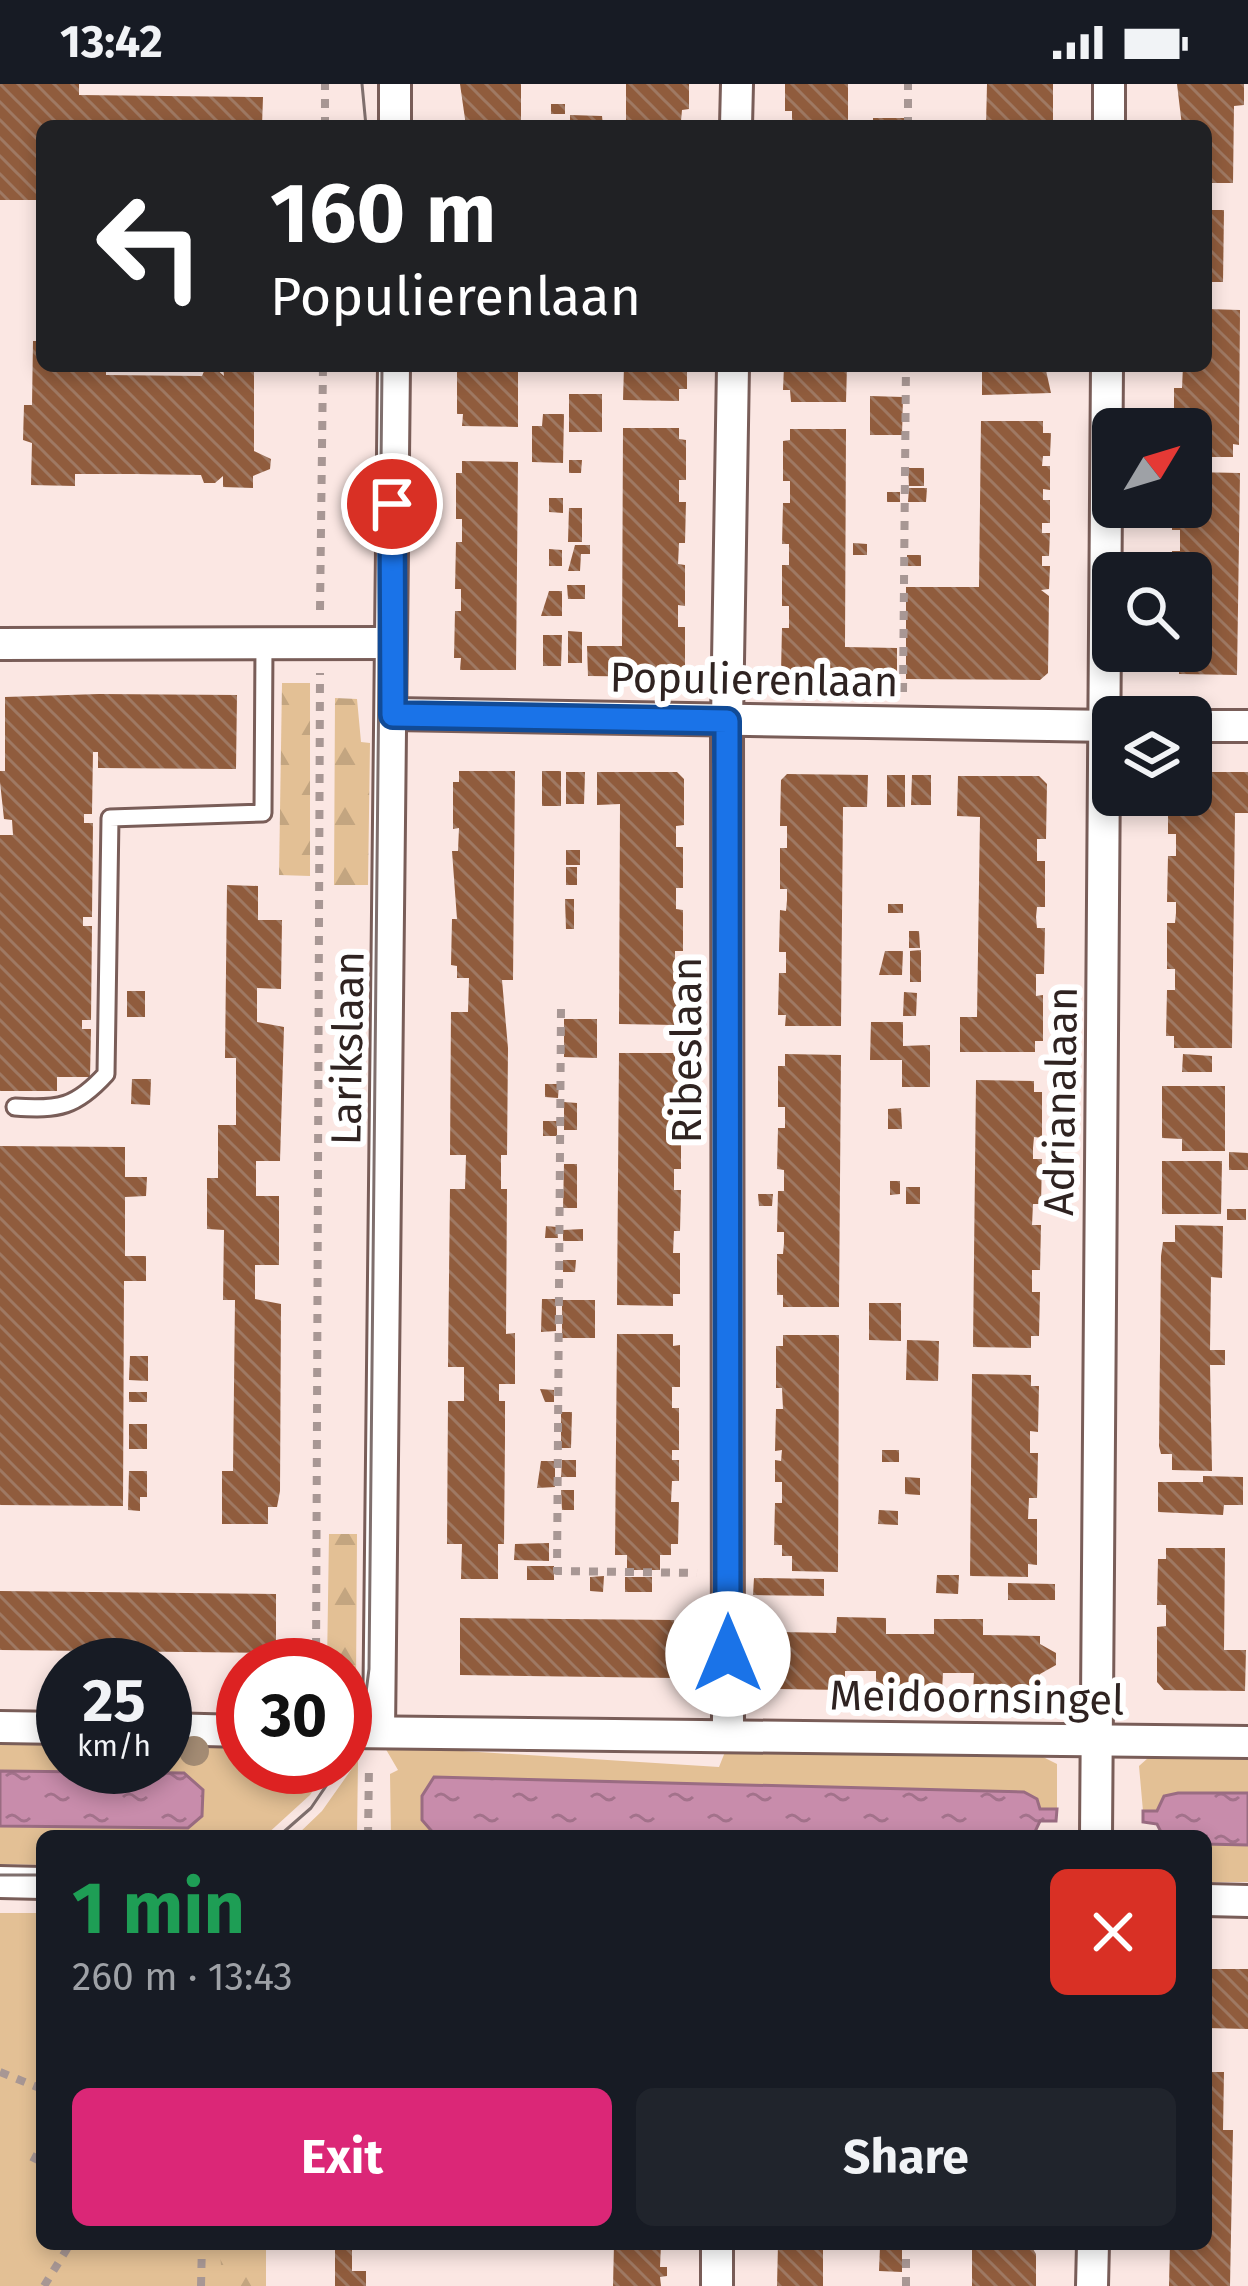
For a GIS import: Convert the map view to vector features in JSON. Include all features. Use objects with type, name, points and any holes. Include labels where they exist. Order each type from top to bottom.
[{"type":"street","points":[[395,84],[395,120]]},
{"type":"street","points":[[736,120],[737,84]]},
{"type":"street","points":[[1109,84],[1109,120]]},
{"type":"street","name":"Larikslaan","points":[[379,1732],[394,372]]},
{"type":"street","name":"Ribeslaan","points":[[728,1734],[727,721],[733,372]]},
{"type":"street","name":"Adrianalaan","points":[[1107,372],[1109,696]]},
{"type":"street","points":[[0,644],[389,643]]},
{"type":"street","name":"Populierenlaan","points":[[393,715],[1092,726]]},
{"type":"street","points":[[1212,726],[1248,726]]},
{"type":"street","name":"Adrianalaan","points":[[1096,1830],[1108,816]]},
{"type":"street","points":[[0,1727],[36,1728]]},
{"type":"street","name":"Meidoornsingel","points":[[372,1732],[1248,1742]]},
{"type":"street","points":[[0,1882],[36,1883]]},
{"type":"street","points":[[1212,1900],[1248,1900]]},
{"type":"street","points":[[717,2286],[718,2250]]},
{"type":"street","points":[[1092,2286],[1093,2250]]},
{"type":"lane","points":[[15,1107],[58,1110],[81,1102],[106,1074],[110,818],[263,813],[264,645]]},
{"type":"path","points":[[325,84],[325,120]]},
{"type":"path","points":[[908,84],[908,120]]},
{"type":"path","points":[[316,1638],[323,372]]},
{"type":"path","points":[[902,723],[906,372]]},
{"type":"path","points":[[562,1009],[557,1571],[728,1573]]},
{"type":"path","points":[[368,1830],[369,1747],[379,1732]]},
{"type":"path","points":[[0,2072],[36,2087]]},
{"type":"path","points":[[33,2162],[36,2156]]},
{"type":"path","points":[[44,2286],[66,2250]]},
{"type":"path","points":[[201,2286],[202,2250]]},
{"type":"path","points":[[906,2250],[906,2286]]},
{"type":"green space","points":[[282,683],[310,683],[310,876],[279,875]]},
{"type":"green space","points":[[335,698],[357,699],[361,742],[370,743],[368,885],[334,885]]},
{"type":"green space","points":[[329,1534],[357,1534],[356,1638],[327,1638]]},
{"type":"green space","points":[[0,1742],[36,1743],[36,1771],[0,1771]]},
{"type":"green space","points":[[192,1744],[216,1745],[216,1794],[311,1794],[272,1830],[36,1830],[36,1865],[0,1864],[0,1826],[187,1828],[202,1816],[203,1790],[192,1781]]},
{"type":"green space","points":[[384,1746],[719,1767],[725,1752],[1039,1755],[1057,1764],[1057,1809],[422,1796],[422,1820],[431,1830],[391,1830],[390,1774],[398,1770]]},
{"type":"green space","points":[[1148,1758],[1248,1759],[1248,1793],[1178,1793],[1157,1811],[1143,1811],[1139,1766]]},
{"type":"green space","points":[[334,1794],[358,1794],[357,1830],[302,1830]]},
{"type":"green space","points":[[1212,1844],[1248,1845],[1248,1882],[1212,1882]]},
{"type":"green space","points":[[0,1913],[36,1913],[36,2250],[247,2250],[246,2286],[0,2286]]},
{"type":"green space","points":[[220,2250],[266,2250],[266,2286],[223,2286]]},
{"type":"water","points":[[0,1771],[36,1771],[36,1794],[192,1794],[192,1780],[203,1790],[202,1816],[188,1828],[0,1826]]},
{"type":"water","points":[[434,1777],[1024,1792],[1037,1799],[1040,1809],[1057,1809],[1056,1821],[1040,1821],[1036,1830],[431,1830],[422,1820],[422,1796]]},
{"type":"water","points":[[1248,1793],[1248,1845],[1212,1844],[1212,1830],[1160,1830],[1157,1824],[1143,1822],[1143,1811],[1157,1811],[1164,1796]]},
{"type":"building","points":[[0,84],[79,84],[79,95],[263,97],[262,120],[36,120],[36,200],[0,200]]},
{"type":"building","points":[[460,84],[521,84],[521,120],[465,120]]},
{"type":"building","points":[[626,84],[689,84],[689,109],[682,110],[681,120],[626,120]]},
{"type":"building","points":[[785,84],[848,84],[848,120],[792,120],[792,111],[785,111]]},
{"type":"building","points":[[987,84],[1053,84],[1053,120],[986,120]]},
{"type":"building","points":[[1177,84],[1244,84],[1244,105],[1234,106],[1233,183],[1212,183],[1212,120],[1181,120]]},
{"type":"building","points":[[551,104],[565,104],[565,114],[551,114]]},
{"type":"building","points":[[570,115],[602,116],[602,120],[570,120]]},
{"type":"building","points":[[1212,210],[1224,210],[1223,282],[1212,282]]},
{"type":"building","points":[[1212,309],[1240,310],[1239,445],[1233,444],[1233,457],[1212,457],[1212,408],[1174,408],[1174,388],[1182,388],[1183,372],[1212,372]]},
{"type":"building","points":[[33,341],[36,372],[202,376],[219,372],[224,376],[224,372],[254,372],[254,451],[271,459],[270,469],[253,476],[253,488],[223,487],[223,476],[215,483],[204,483],[201,475],[136,474],[75,474],[75,486],[31,485],[32,443],[23,440],[24,405],[32,405]]},
{"type":"building","points":[[457,372],[518,372],[518,427],[462,426],[463,414],[457,414]]},
{"type":"building","points":[[624,372],[687,372],[687,389],[679,389],[679,401],[623,400]]},
{"type":"building","points":[[784,372],[847,372],[846,402],[791,402],[790,390],[783,390]]},
{"type":"building","points":[[982,372],[1046,372],[1051,393],[982,395]]},
{"type":"building","points":[[569,394],[602,394],[602,432],[569,432]]},
{"type":"building","points":[[870,396],[903,397],[902,435],[870,435]]},
{"type":"building","points":[[543,414],[564,414],[563,463],[532,462],[532,426],[542,426]]},
{"type":"building","points":[[981,421],[1043,421],[1043,433],[1051,433],[1050,456],[1043,456],[1042,466],[1050,466],[1050,490],[1043,489],[1043,500],[1050,500],[1050,523],[1042,523],[1042,533],[1050,533],[1049,556],[1042,556],[1042,566],[1050,566],[1049,589],[1041,590],[1049,596],[1048,673],[1040,680],[906,679],[906,587],[979,587]]},
{"type":"building","points":[[623,428],[679,428],[679,439],[686,440],[686,480],[679,480],[679,502],[686,502],[685,543],[679,543],[678,564],[685,565],[685,606],[678,605],[678,627],[685,627],[685,671],[677,677],[588,676],[587,646],[622,646]]},
{"type":"building","points":[[790,429],[846,429],[845,647],[897,648],[897,679],[788,678],[781,672],[782,628],[789,628],[789,606],[782,606],[782,565],[789,565],[789,544],[782,544],[783,503],[790,503],[790,481],[783,481],[783,441],[790,440]]},
{"type":"building","points":[[569,460],[582,460],[581,473],[569,473]]},
{"type":"building","points":[[462,461],[518,462],[516,670],[460,670],[461,658],[454,658],[455,611],[461,611],[461,589],[455,589],[456,542],[462,542],[462,519],[456,519],[456,473],[462,473]]},
{"type":"building","points":[[908,468],[924,468],[924,486],[909,486]]},
{"type":"building","points":[[1212,472],[1240,473],[1237,675],[1179,674],[1212,672],[1212,552],[1172,552],[1180,551],[1180,530],[1172,530],[1212,528]]},
{"type":"building","points":[[909,488],[927,488],[926,502],[908,502]]},
{"type":"building","points":[[887,492],[900,492],[900,502],[887,502]]},
{"type":"building","points":[[549,498],[563,498],[563,513],[549,512]]},
{"type":"building","points":[[569,508],[582,508],[582,542],[568,542]]},
{"type":"building","points":[[853,543],[867,544],[867,555],[853,555]]},
{"type":"building","points":[[575,545],[590,545],[590,554],[581,554],[580,571],[568,571]]},
{"type":"building","points":[[549,549],[562,550],[562,566],[549,566]]},
{"type":"building","points":[[907,555],[921,555],[921,566],[907,566]]},
{"type":"building","points":[[567,585],[585,585],[585,599],[568,599]]},
{"type":"building","points":[[549,591],[562,591],[562,616],[541,616]]},
{"type":"building","points":[[568,631],[582,632],[582,663],[568,663]]},
{"type":"building","points":[[543,635],[562,635],[561,666],[543,666]]},
{"type":"building","points":[[237,695],[236,769],[98,768],[98,752],[93,752],[92,814],[84,814],[84,823],[93,823],[92,917],[83,917],[83,926],[92,926],[91,1020],[82,1020],[82,1029],[91,1029],[90,1077],[57,1077],[57,1091],[0,1091],[0,835],[13,835],[12,820],[4,819],[0,782],[0,771],[5,771],[5,697]]},
{"type":"building","points":[[459,771],[515,771],[513,980],[502,980],[508,1048],[507,1155],[501,1155],[501,1189],[507,1189],[506,1334],[515,1333],[515,1384],[499,1384],[499,1401],[505,1401],[505,1438],[504,1544],[498,1544],[498,1579],[461,1579],[462,1544],[447,1544],[448,1401],[464,1401],[464,1367],[448,1367],[450,1189],[465,1189],[466,1155],[450,1155],[451,1012],[468,1012],[469,978],[457,978],[457,966],[451,965],[452,919],[457,919],[452,851],[458,851],[459,828],[453,829],[453,782],[459,782]]},
{"type":"building","points":[[542,771],[561,771],[561,806],[542,806]]},
{"type":"building","points":[[566,772],[585,772],[584,804],[566,804]]},
{"type":"building","points":[[597,772],[677,772],[684,779],[684,825],[676,826],[676,847],[683,847],[683,888],[676,888],[676,909],[683,910],[683,951],[675,951],[675,973],[682,972],[682,1013],[675,1014],[675,1025],[619,1024],[620,804],[597,805]]},
{"type":"building","points":[[1212,772],[1248,772],[1248,813],[1235,813],[1232,1048],[1174,1048],[1174,1036],[1166,1036],[1167,990],[1175,990],[1175,969],[1167,969],[1167,923],[1175,923],[1176,913],[1176,902],[1167,902],[1168,856],[1176,856],[1176,834],[1168,834],[1168,816],[1212,816]]},
{"type":"building","points":[[787,774],[868,775],[867,807],[843,807],[841,1026],[785,1026],[786,1015],[778,1015],[779,973],[786,973],[786,952],[779,952],[780,910],[786,911],[787,900],[787,889],[780,889],[780,848],[787,848],[787,826],[780,826],[781,780]]},
{"type":"building","points":[[887,775],[905,775],[905,807],[887,807]]},
{"type":"building","points":[[912,775],[931,775],[931,805],[911,805]]},
{"type":"building","points":[[958,776],[1039,776],[1047,784],[1046,839],[1037,839],[1037,861],[1045,861],[1045,907],[1037,907],[1036,917],[1037,928],[1045,928],[1044,974],[1036,974],[1036,996],[1043,995],[1043,1041],[1035,1041],[1035,1052],[960,1052],[960,1017],[977,1017],[980,817],[957,816]]},
{"type":"building","points":[[566,850],[580,850],[580,865],[566,865]]},
{"type":"building","points":[[566,867],[577,867],[577,885],[566,885]]},
{"type":"building","points":[[227,885],[258,886],[258,920],[282,920],[281,989],[257,988],[257,1022],[284,1027],[280,1161],[256,1161],[256,1196],[279,1196],[279,1265],[255,1265],[255,1299],[281,1304],[280,1491],[277,1507],[268,1507],[268,1524],[222,1524],[222,1471],[233,1471],[235,1300],[223,1300],[224,1230],[207,1229],[207,1178],[218,1178],[218,1125],[236,1125],[236,1058],[225,1058]]},
{"type":"building","points":[[565,899],[574,899],[574,929],[566,929]]},
{"type":"building","points":[[888,904],[903,904],[903,913],[888,913]]},
{"type":"building","points":[[909,931],[919,931],[920,948],[909,948]]},
{"type":"building","points":[[921,950],[921,982],[910,982],[910,951]]},
{"type":"building","points":[[885,951],[903,951],[902,975],[879,975]]},
{"type":"building","points":[[127,991],[145,991],[145,1017],[127,1017]]},
{"type":"building","points":[[904,992],[917,993],[916,1016],[903,1016]]},
{"type":"building","points":[[564,1019],[597,1019],[597,1058],[564,1057]]},
{"type":"building","points":[[871,1022],[903,1022],[903,1046],[930,1045],[930,1087],[902,1087],[902,1060],[870,1060]]},
{"type":"building","points":[[619,1053],[675,1053],[675,1065],[682,1064],[681,1106],[674,1106],[674,1128],[681,1128],[681,1169],[674,1169],[674,1190],[681,1190],[680,1231],[674,1231],[673,1253],[680,1253],[680,1294],[673,1294],[673,1306],[617,1305]]},
{"type":"building","points":[[785,1054],[841,1055],[839,1307],[783,1307],[783,1295],[777,1295],[777,1254],[783,1254],[784,1243],[784,1232],[777,1232],[778,1191],[784,1191],[784,1170],[777,1169],[778,1128],[785,1128],[785,1107],[778,1107],[778,1066],[785,1066]]},
{"type":"building","points":[[1183,1054],[1212,1056],[1212,1072],[1182,1072]]},
{"type":"building","points":[[132,1079],[151,1079],[150,1105],[131,1104]]},
{"type":"building","points":[[976,1080],[1034,1081],[1034,1092],[1042,1092],[1042,1138],[1034,1137],[1033,1148],[1033,1159],[1042,1159],[1041,1204],[1033,1204],[1032,1225],[1041,1225],[1040,1270],[1032,1270],[1032,1292],[1040,1292],[1039,1336],[1031,1336],[1031,1348],[973,1347]]},
{"type":"building","points":[[545,1084],[559,1084],[558,1098],[545,1097]]},
{"type":"building","points":[[1162,1086],[1225,1086],[1225,1151],[1182,1151],[1182,1139],[1162,1138]]},
{"type":"building","points":[[564,1102],[577,1103],[577,1130],[564,1130]]},
{"type":"building","points":[[901,1108],[902,1129],[888,1129],[888,1109]]},
{"type":"building","points":[[543,1121],[557,1121],[557,1136],[543,1136]]},
{"type":"building","points":[[0,1146],[125,1147],[125,1177],[147,1177],[146,1196],[125,1197],[125,1256],[146,1256],[146,1281],[124,1281],[123,1506],[0,1505]]},
{"type":"building","points":[[1229,1152],[1248,1153],[1248,1170],[1229,1170]]},
{"type":"building","points":[[1162,1161],[1222,1161],[1221,1214],[1162,1214]]},
{"type":"building","points":[[564,1164],[577,1164],[577,1208],[563,1208]]},
{"type":"building","points":[[890,1181],[900,1181],[900,1194],[890,1195]]},
{"type":"building","points":[[906,1187],[920,1187],[920,1204],[906,1204]]},
{"type":"building","points":[[758,1194],[773,1194],[772,1206],[759,1206]]},
{"type":"building","points":[[1227,1209],[1246,1209],[1246,1220],[1227,1220]]},
{"type":"building","points":[[1175,1225],[1223,1226],[1222,1278],[1211,1277],[1210,1350],[1225,1350],[1225,1365],[1210,1365],[1212,1471],[1172,1470],[1172,1454],[1161,1454],[1159,1446],[1161,1256],[1163,1242],[1175,1242]]},
{"type":"building","points":[[546,1226],[557,1227],[558,1238],[545,1238]]},
{"type":"building","points":[[583,1229],[583,1241],[563,1241],[563,1230]]},
{"type":"building","points":[[563,1260],[576,1260],[575,1272],[563,1272]]},
{"type":"building","points":[[542,1299],[556,1299],[556,1331],[541,1332]]},
{"type":"building","points":[[562,1300],[595,1300],[595,1338],[562,1338]]},
{"type":"building","points":[[869,1303],[901,1303],[901,1341],[869,1340]]},
{"type":"building","points":[[617,1334],[673,1334],[673,1346],[680,1345],[680,1387],[672,1387],[672,1408],[679,1408],[679,1450],[672,1450],[672,1460],[679,1460],[679,1481],[672,1481],[671,1502],[679,1502],[678,1544],[671,1544],[671,1555],[660,1555],[660,1570],[627,1570],[627,1555],[615,1555]]},
{"type":"building","points":[[783,1335],[839,1335],[838,1572],[792,1571],[792,1556],[782,1556],[782,1545],[774,1545],[775,1503],[782,1503],[782,1482],[775,1482],[775,1460],[781,1461],[782,1450],[775,1451],[776,1409],[783,1409],[782,1388],[776,1388],[776,1346],[783,1346]]},
{"type":"building","points":[[907,1340],[939,1341],[938,1381],[906,1380]]},
{"type":"building","points":[[130,1356],[148,1356],[148,1381],[129,1380]]},
{"type":"building","points":[[972,1374],[1031,1375],[1031,1386],[1039,1386],[1038,1432],[1030,1431],[1030,1453],[1038,1453],[1037,1498],[1029,1498],[1028,1519],[1037,1519],[1037,1565],[1028,1564],[1028,1577],[970,1576]]},
{"type":"building","points":[[540,1389],[554,1390],[554,1402],[545,1402]]},
{"type":"building","points":[[129,1392],[147,1392],[147,1402],[129,1402]]},
{"type":"building","points":[[561,1412],[572,1412],[571,1448],[561,1448]]},
{"type":"building","points":[[129,1424],[147,1424],[147,1449],[129,1449]]},
{"type":"building","points":[[882,1450],[899,1450],[899,1462],[882,1462]]},
{"type":"building","points":[[562,1460],[576,1460],[576,1477],[561,1477]]},
{"type":"building","points":[[541,1461],[555,1461],[555,1487],[537,1488]]},
{"type":"building","points":[[129,1471],[147,1471],[147,1497],[140,1497],[140,1511],[128,1510]]},
{"type":"building","points":[[1203,1476],[1243,1477],[1243,1505],[1224,1505],[1223,1515],[1158,1512],[1158,1482],[1203,1482]]},
{"type":"building","points":[[905,1477],[920,1478],[920,1495],[905,1494]]},
{"type":"building","points":[[561,1490],[574,1490],[574,1510],[562,1510]]},
{"type":"building","points":[[879,1510],[898,1511],[898,1525],[878,1524]]},
{"type":"building","points":[[549,1543],[549,1561],[514,1560],[515,1544]]},
{"type":"building","points":[[1166,1548],[1225,1548],[1224,1650],[1246,1650],[1245,1691],[1164,1690],[1157,1682],[1157,1627],[1166,1626],[1166,1605],[1157,1605],[1158,1559],[1166,1559]]},
{"type":"building","points":[[527,1566],[554,1566],[554,1580],[527,1580]]},
{"type":"building","points":[[937,1575],[959,1575],[958,1594],[936,1593]]},
{"type":"building","points":[[604,1576],[603,1592],[590,1591],[590,1577]]},
{"type":"building","points":[[625,1577],[652,1577],[652,1592],[625,1592]]},
{"type":"building","points":[[754,1578],[824,1579],[824,1596],[753,1595]]},
{"type":"building","points":[[1008,1583],[1055,1584],[1055,1600],[1008,1600]]},
{"type":"building","points":[[0,1591],[276,1594],[276,1638],[216,1638],[216,1652],[192,1652],[192,1638],[36,1638],[36,1650],[0,1650]]},
{"type":"building","points":[[837,1617],[886,1618],[886,1634],[934,1634],[934,1619],[983,1619],[983,1635],[1040,1636],[1040,1644],[1056,1653],[1056,1665],[1040,1674],[1040,1692],[973,1692],[974,1673],[943,1673],[942,1691],[876,1691],[876,1671],[845,1671],[845,1690],[778,1689],[778,1670],[763,1662],[763,1649],[779,1641],[779,1632],[836,1633]]},
{"type":"building","points":[[460,1618],[674,1620],[674,1678],[460,1675]]},
{"type":"building","points":[[1212,1969],[1248,1969],[1248,2029],[1212,2028]]},
{"type":"building","points":[[1212,2072],[1224,2072],[1223,2130],[1233,2130],[1230,2286],[1169,2286],[1170,2250],[1212,2250]]},
{"type":"building","points":[[335,2250],[352,2250],[352,2271],[366,2271],[366,2286],[335,2286]]},
{"type":"building","points":[[614,2250],[661,2250],[660,2267],[667,2267],[667,2276],[660,2277],[661,2286],[613,2286]]},
{"type":"building","points":[[778,2250],[823,2250],[823,2286],[777,2286]]},
{"type":"building","points":[[880,2250],[902,2250],[902,2272],[879,2271]]},
{"type":"building","points":[[972,2250],[1034,2250],[1036,2254],[1036,2286],[972,2286]]},
{"type":"tram line","points":[[362,84],[365,120]]},
{"type":"tram line","points":[[369,1638],[382,372]]},
{"type":"tram line","points":[[286,1830],[321,1794]]},
{"type":"tram line","points":[[0,1875],[36,1875]]},
{"type":"route","points":[[392,504],[389,643],[393,715],[727,721],[728,1654]]}]
